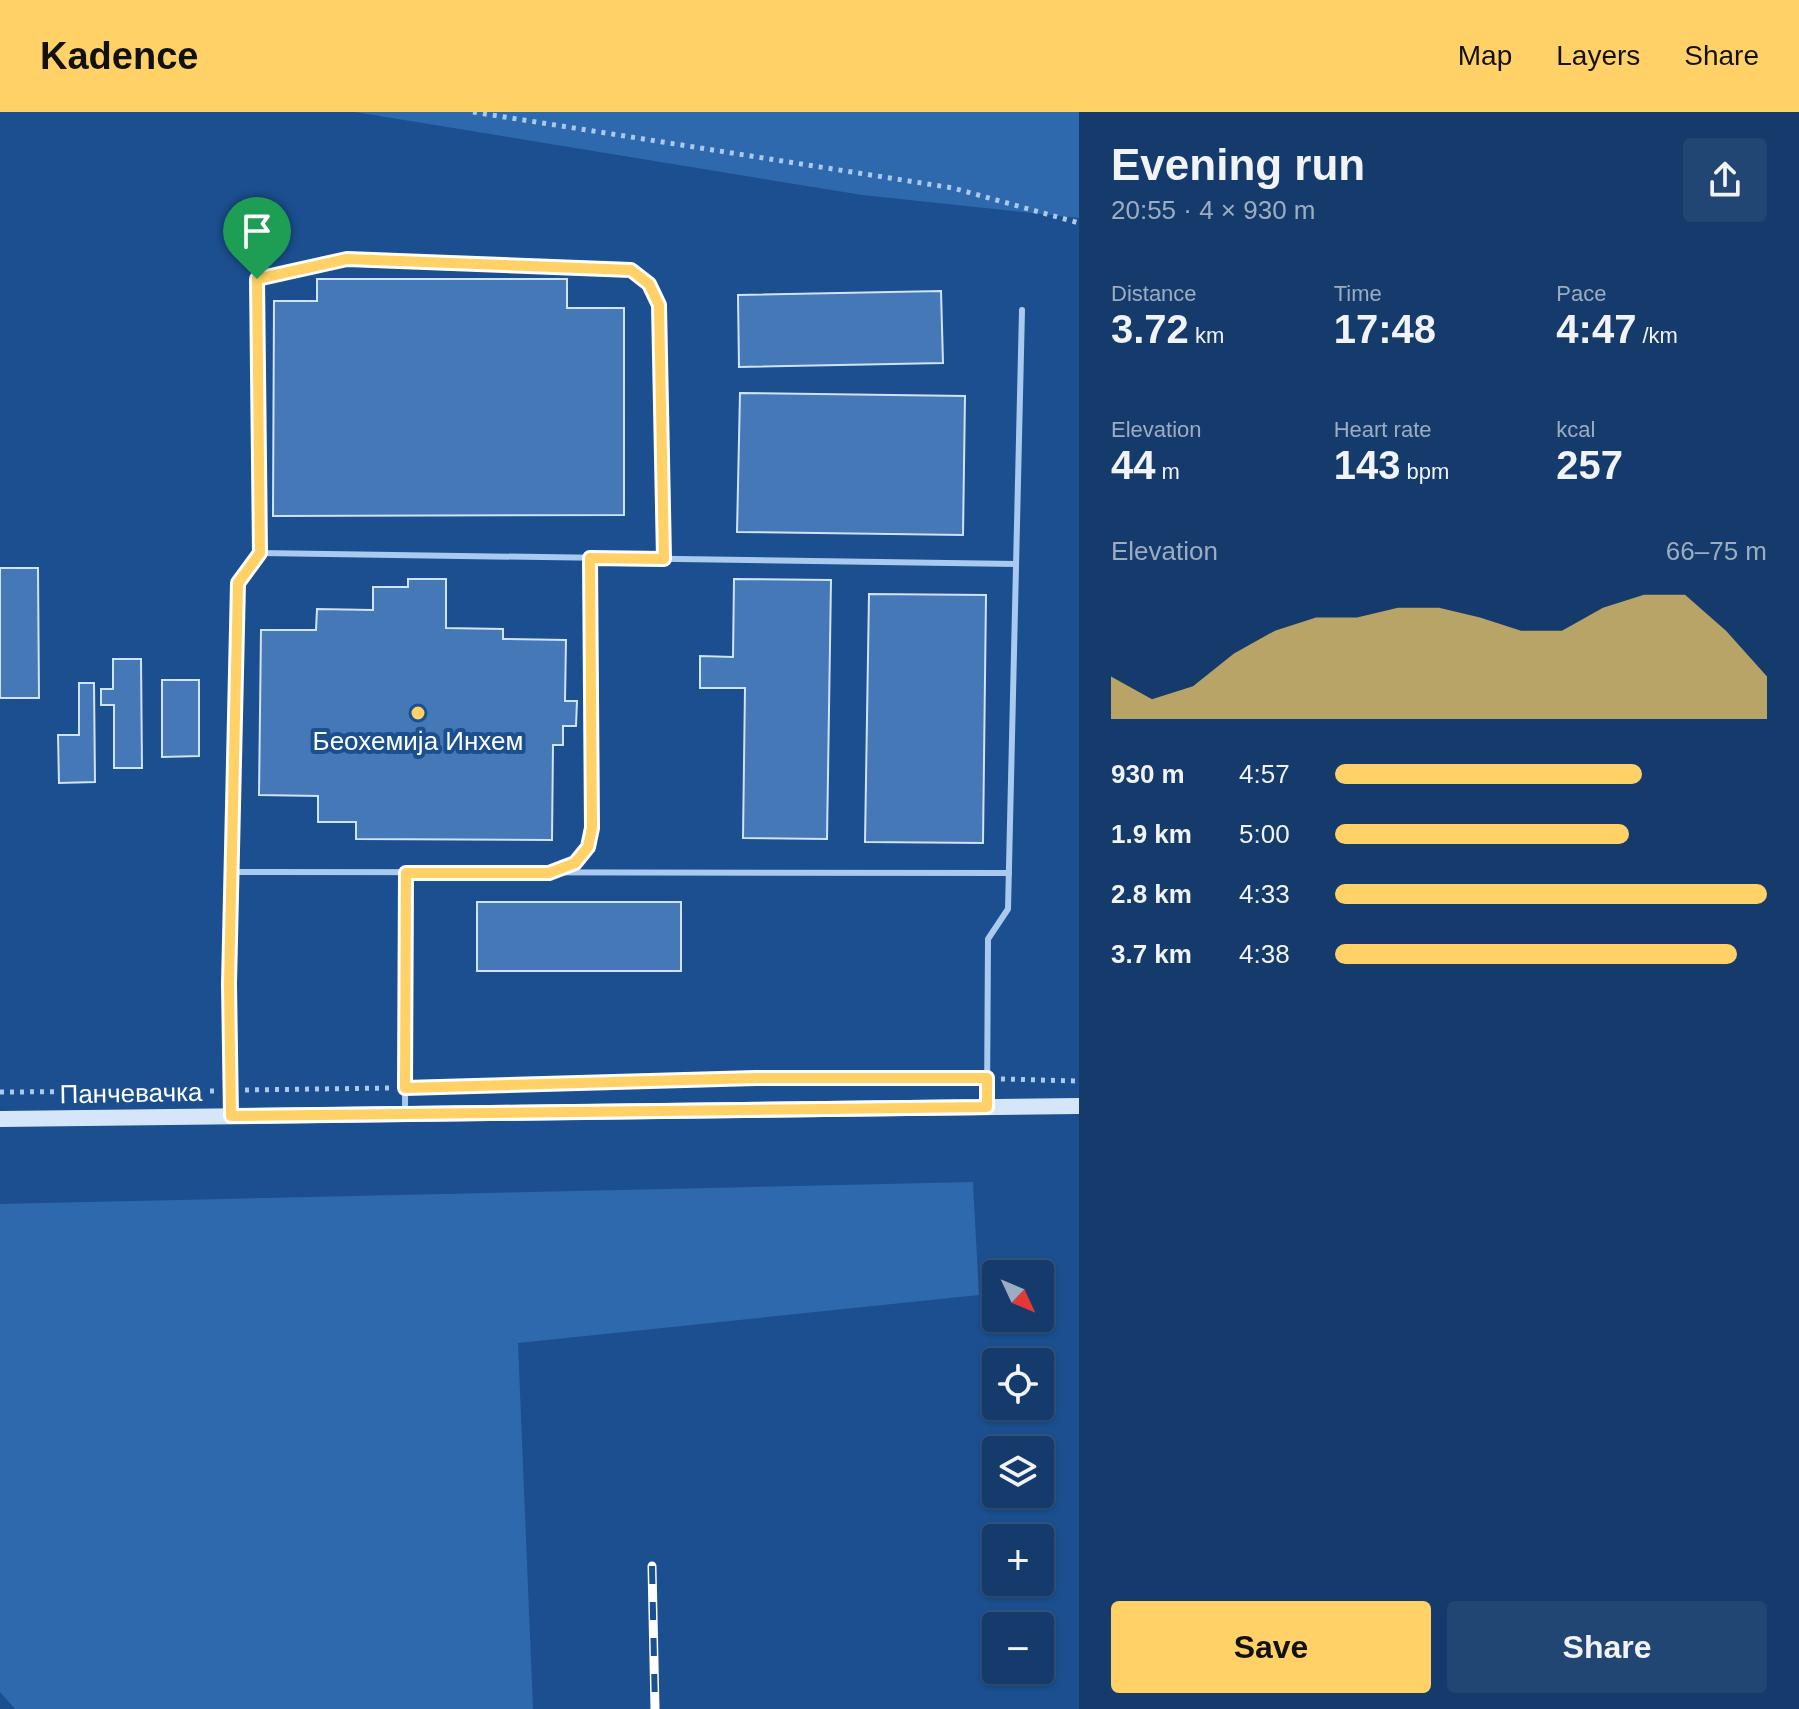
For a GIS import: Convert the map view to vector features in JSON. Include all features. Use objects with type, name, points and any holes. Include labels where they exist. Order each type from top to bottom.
[{"type":"street","name":"Панчевачка","points":[[0,1119],[1079,1106]]},
{"type":"lane","points":[[231,1116],[231,872],[238,583],[260,553],[257,279],[347,259],[631,270],[649,284],[659,305],[664,559]]},
{"type":"lane","points":[[987,1107],[988,939],[1008,909],[1022,310]]},
{"type":"lane","points":[[260,553],[1016,564]]},
{"type":"lane","points":[[549,873],[575,863],[588,847],[592,828],[590,558]]},
{"type":"lane","points":[[231,872],[1009,873]]},
{"type":"lane","points":[[405,1114],[406,873]]},
{"type":"path","points":[[473,112],[953,188],[1079,223]]},
{"type":"path","points":[[0,1092],[405,1088],[756,1078],[1079,1081]]},
{"type":"shaded area","points":[[355,112],[1079,112],[1079,218],[862,195]]},
{"type":"shaded area","points":[[973,1182],[979,1295],[518,1343],[533,1709],[15,1709],[0,1692],[0,1204]]},
{"type":"building","points":[[317,279],[567,279],[567,308],[624,308],[624,515],[273,516],[274,301],[317,301]]},
{"type":"building","points":[[941,291],[943,363],[739,367],[738,295]]},
{"type":"building","points":[[740,393],[965,396],[963,535],[737,532]]},
{"type":"building","points":[[0,568],[38,568],[39,698],[0,698]]},
{"type":"building","name":"Беохемија Инхем","points":[[408,579],[446,579],[446,628],[503,629],[503,639],[566,640],[565,701],[577,701],[576,726],[563,726],[563,745],[553,745],[552,840],[356,839],[356,822],[318,822],[318,796],[259,795],[261,630],[316,630],[317,609],[373,610],[373,587],[408,587]]},
{"type":"building","points":[[734,579],[831,580],[827,839],[743,838],[745,688],[700,688],[700,656],[733,657]]},
{"type":"building","points":[[869,594],[986,595],[983,843],[865,842]]},
{"type":"building","points":[[113,659],[141,659],[142,768],[114,768],[114,705],[101,705],[101,689],[113,689]]},
{"type":"building","points":[[162,680],[199,680],[199,756],[162,757]]},
{"type":"building","points":[[79,683],[94,683],[95,782],[59,783],[58,735],[79,735]]},
{"type":"building","points":[[477,902],[681,902],[681,971],[477,971]]},
{"type":"railway","points":[[652,1566],[655,1709]]},
{"type":"place","name":"Беохемија Инхем","points":[[418,713]]},
{"type":"route","points":[[347,259],[631,270],[649,284],[659,305],[664,559],[590,558],[592,828],[588,847],[575,863],[549,873],[406,873],[405,1088],[756,1078],[987,1078],[987,1107],[231,1116],[229,984],[238,583],[260,553],[257,279],[347,259]]}]
